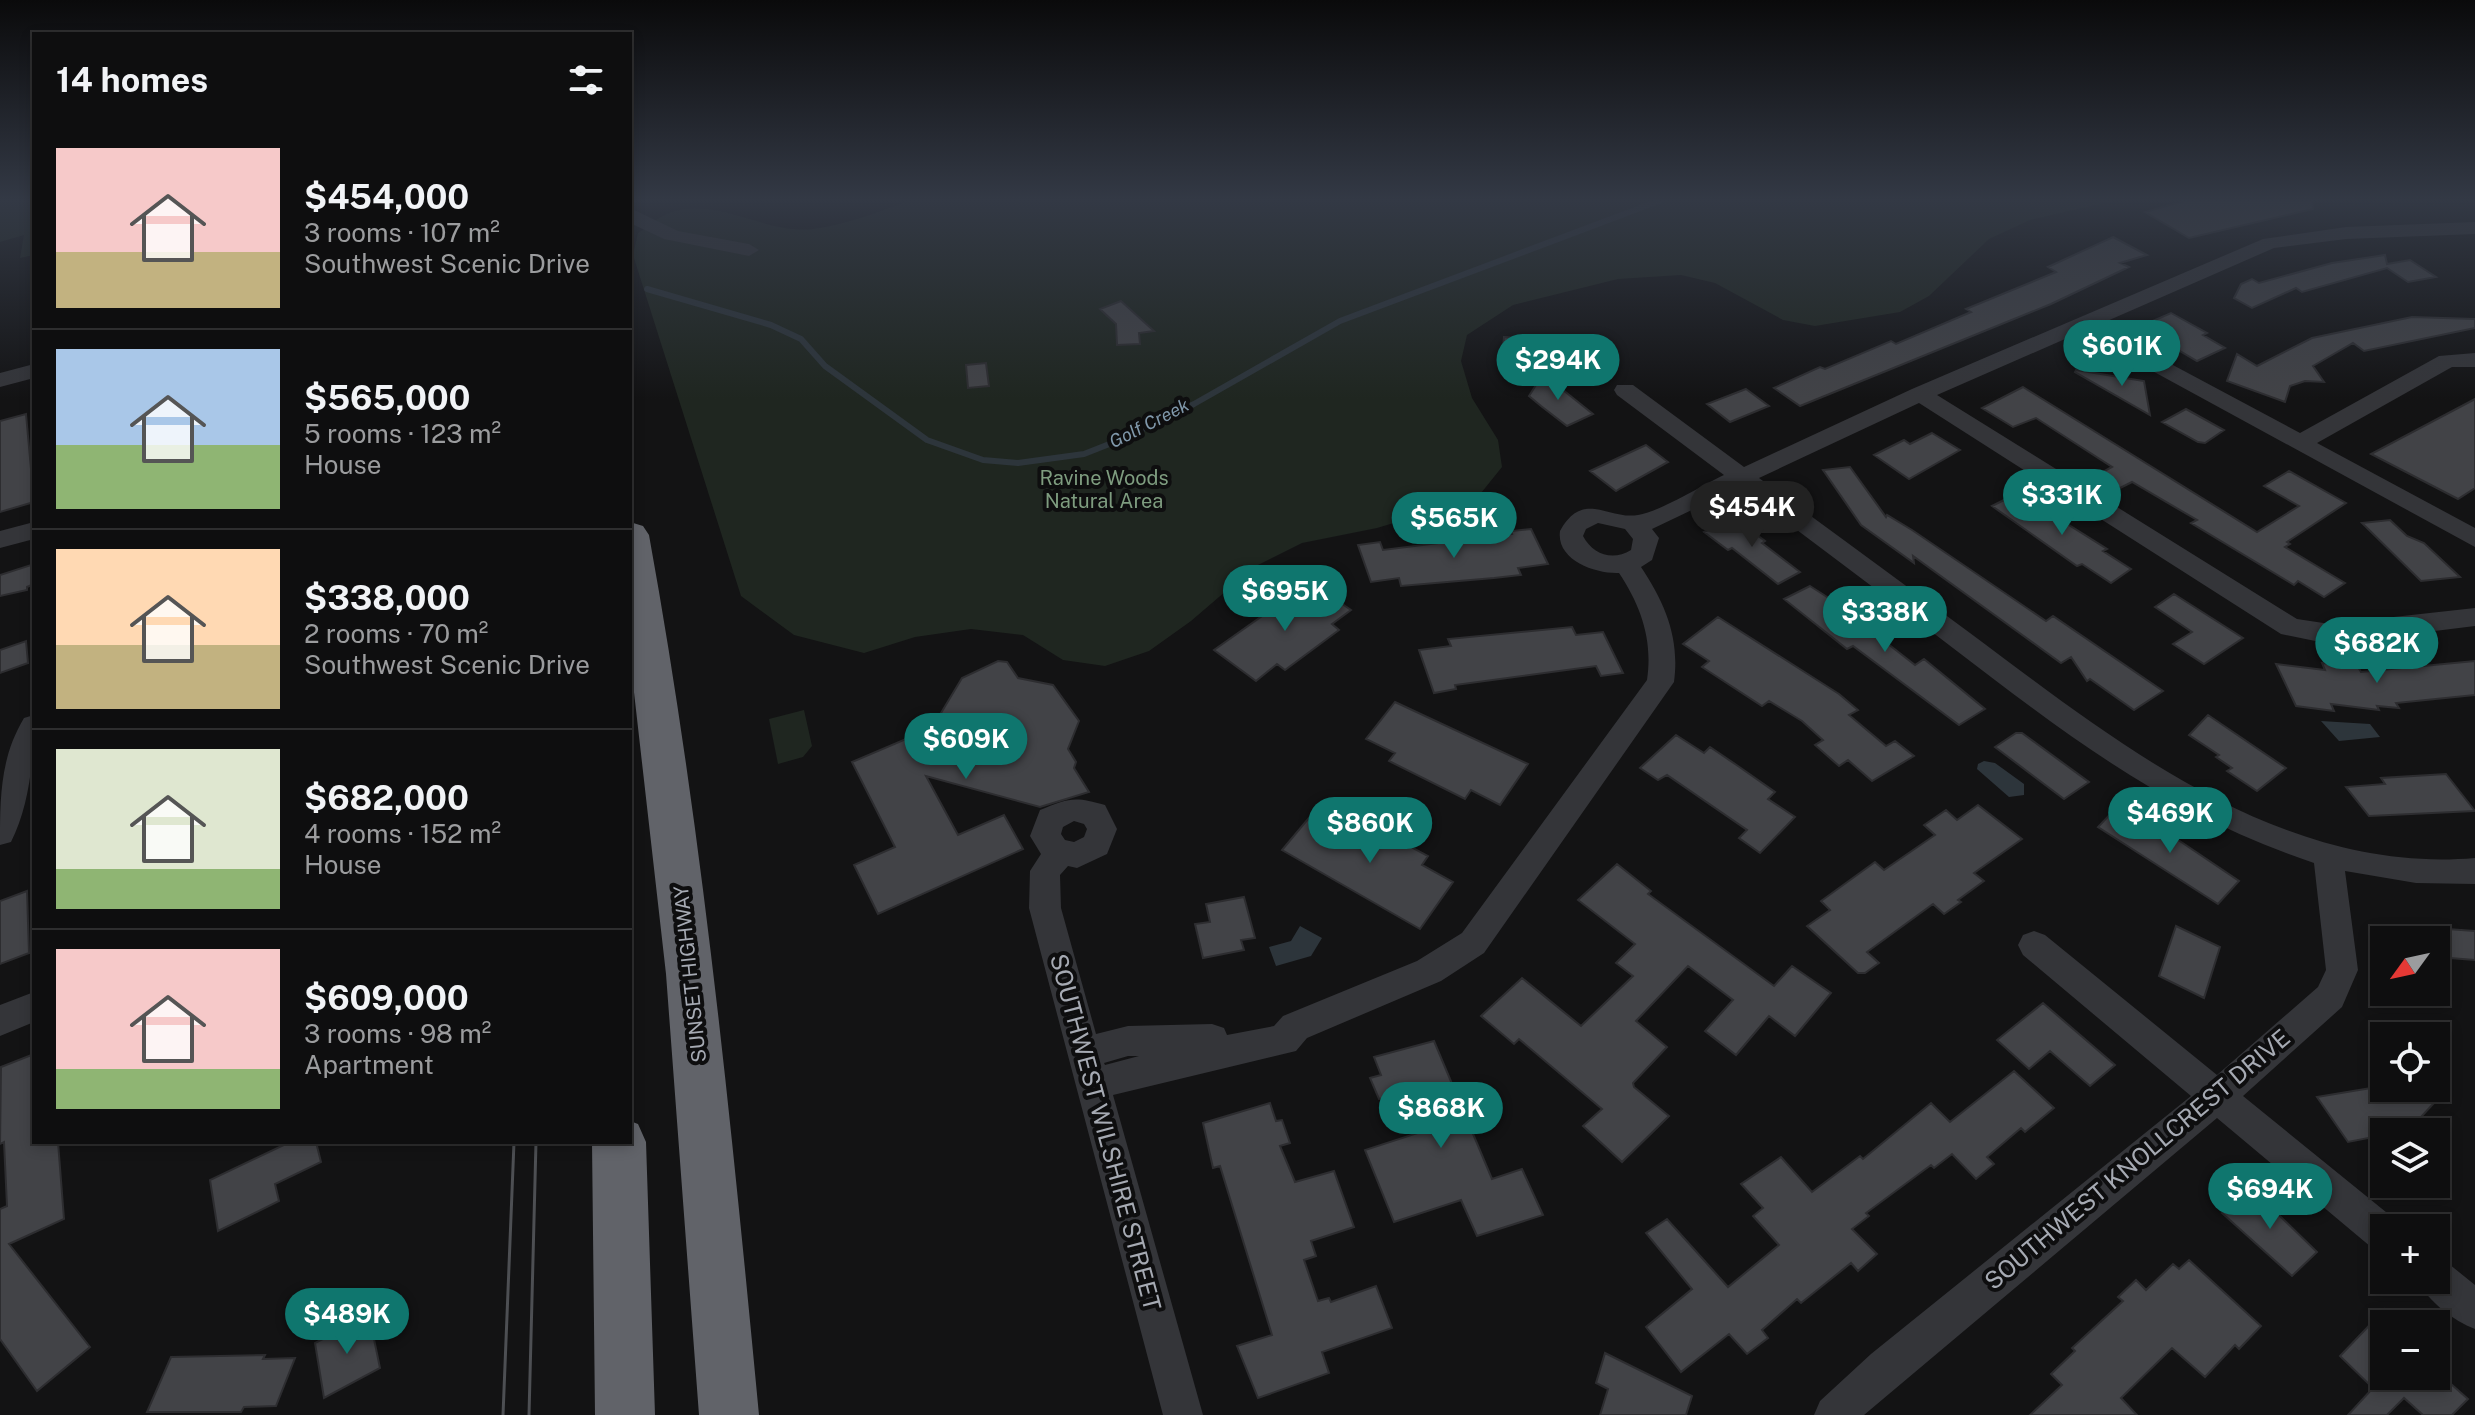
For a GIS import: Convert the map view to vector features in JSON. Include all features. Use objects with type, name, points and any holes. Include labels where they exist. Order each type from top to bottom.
[{"type":"highway","name":"SUNSET HIGHWAY","points":[[632,547],[662,731],[686,925],[729,1415]]},
{"type":"highway","points":[[619,1144],[625,1415]]},
{"type":"street","points":[[1636,526],[1920,394],[2215,267]]},
{"type":"street","points":[[2083,325],[2475,539]]},
{"type":"street","points":[[2300,443],[2447,361],[2475,360]]},
{"type":"street","points":[[0,380],[32,372]]},
{"type":"street","points":[[1625,390],[2085,732],[2167,787],[2211,812],[2359,864],[2434,872],[2475,871]]},
{"type":"street","points":[[1920,394],[2290,627],[2330,634],[2475,617]]},
{"type":"street","points":[[1587,517],[1622,518],[1636,526],[1646,538],[1646,547],[1636,560],[1626,564],[1589,558],[1574,544],[1573,528],[1587,517]]},
{"type":"street","points":[[0,540],[32,531]]},
{"type":"street","points":[[1090,1069],[1192,1058],[1284,1040],[1295,1027],[1393,988],[1456,957],[1473,943],[1660,682],[1665,654],[1661,637],[1650,599],[1626,564]]},
{"type":"street","points":[[0,833],[7,815],[6,759],[15,742],[32,728]]},
{"type":"street","name":"SOUTHWEST WILSHIRE STREET","points":[[1061,853],[1045,871],[1042,888],[1183,1415]]},
{"type":"street","name":"SOUTHWEST KNOLLCREST DRIVE","points":[[1834,1415],[1885,1368],[2218,1096],[2330,997],[2342,970],[2328,855]]},
{"type":"street","points":[[2034,945],[2370,1222]]},
{"type":"street","points":[[0,1021],[32,1008]]},
{"type":"street","points":[[2450,1289],[2475,1310]]},
{"type":"green space","name":"Ravine Woods Natural Area","points":[[637,267],[1959,267],[1929,296],[1900,312],[1815,326],[1783,320],[1715,283],[1681,275],[1618,279],[1513,305],[1467,335],[1461,361],[1472,398],[1498,440],[1502,467],[1477,498],[1377,528],[1302,543],[1254,567],[1191,621],[1149,651],[1105,666],[1063,660],[1023,635],[971,629],[915,637],[864,653],[794,635],[741,596]]},
{"type":"green space","points":[[804,710],[812,746],[803,757],[778,764],[769,719]]},
{"type":"shaded area","points":[[2321,721],[2370,724],[2380,737],[2339,741]]},
{"type":"shaded area","points":[[1984,761],[1995,763],[2024,784],[2024,795],[2009,797],[1977,769],[1978,764]]},
{"type":"shaded area","points":[[1300,926],[1322,938],[1311,956],[1276,966],[1269,947],[1291,941]]},
{"type":"building","points":[[2048,267],[2129,267],[2051,304],[1800,406],[1774,388],[1891,341],[1896,344],[1971,312],[1966,309],[2056,272]]},
{"type":"building","points":[[2317,267],[2421,267],[2436,277],[2408,282],[2387,268],[2302,292],[2296,288],[2252,308],[2234,298],[2241,284],[2252,279],[2259,283]]},
{"type":"building","points":[[1121,301],[1154,331],[1139,333],[1140,344],[1117,345],[1116,324],[1100,309]]},
{"type":"building","points":[[2171,313],[2207,333],[2203,335],[2225,348],[2197,361],[2139,327]]},
{"type":"building","points":[[2412,317],[2475,319],[2475,328],[2364,351],[2353,343],[2313,366],[2324,382],[2305,381],[2290,386],[2285,402],[2227,381],[2237,354],[2257,366],[2312,338]]},
{"type":"building","points":[[1504,337],[1550,340],[1547,370],[1501,366]]},
{"type":"building","points":[[986,363],[989,386],[968,388],[966,365]]},
{"type":"building","points":[[2075,372],[2144,381],[2150,415]]},
{"type":"building","points":[[1543,374],[1593,414],[1567,426],[1541,406],[1529,396]]},
{"type":"building","points":[[2023,387],[2257,532],[2299,506],[2264,486],[2289,471],[2346,503],[2287,542],[2290,544],[2285,547],[2345,583],[2324,597],[2298,581],[2294,585],[2191,523],[2197,520],[2132,482],[2120,488],[2097,475],[2112,467],[2036,418],[2013,427],[1982,408]]},
{"type":"building","points":[[1746,389],[1769,406],[1730,422],[1707,404]]},
{"type":"building","points":[[2475,399],[2475,488],[2458,499],[2371,454]]},
{"type":"building","points":[[2186,409],[2224,430],[2205,443],[2162,422]]},
{"type":"building","points":[[26,414],[32,503],[0,512],[0,421]]},
{"type":"building","points":[[1932,433],[1960,450],[1909,479],[1874,455],[1904,440],[1910,444]]},
{"type":"building","points":[[1646,445],[1668,462],[1616,491],[1590,471]]},
{"type":"building","points":[[1850,467],[1886,517],[1912,530],[2046,621],[2053,616],[2163,691],[2134,710],[2090,679],[2087,681],[2071,657],[2061,663],[1913,556],[1914,563],[1861,525],[1823,470]]},
{"type":"building","points":[[2018,493],[2107,549],[2103,551],[2131,569],[2111,583],[2082,564],[2077,566],[1992,506]]},
{"type":"building","points":[[1733,517],[1800,572],[1778,584],[1732,548],[1728,550],[1704,532]]},
{"type":"building","points":[[2390,520],[2407,536],[2424,543],[2460,577],[2421,581],[2362,523]]},
{"type":"building","points":[[1531,529],[1548,564],[1518,568],[1521,575],[1494,578],[1401,586],[1399,578],[1371,582],[1358,545],[1380,542],[1383,550]]},
{"type":"building","points":[[32,565],[32,585],[27,590],[0,596],[0,575]]},
{"type":"building","points":[[1310,582],[1351,610],[1332,624],[1339,630],[1285,670],[1277,664],[1256,681],[1214,650]]},
{"type":"building","points":[[1810,586],[1852,613],[1860,610],[1884,628],[1874,633],[1915,665],[1924,659],[1985,709],[1959,725],[1853,646],[1847,649],[1784,599]]},
{"type":"building","points":[[2174,594],[2243,638],[2204,664],[2173,644],[2192,632],[2155,607]]},
{"type":"building","points":[[1718,617],[1839,694],[1858,710],[1849,715],[1886,746],[1895,741],[1914,756],[1872,781],[1848,760],[1839,766],[1815,745],[1823,740],[1802,721],[1769,701],[1762,706],[1702,667],[1709,661],[1683,644]]},
{"type":"building","points":[[1572,627],[1576,635],[1603,632],[1623,673],[1601,676],[1596,666],[1455,685],[1456,689],[1434,693],[1419,650],[1451,646],[1448,639]]},
{"type":"building","points":[[26,641],[28,663],[0,673],[0,650]]},
{"type":"building","points":[[998,661],[1007,662],[1018,678],[1053,685],[1079,721],[1068,749],[1076,762],[1074,768],[1089,792],[1040,807],[926,776],[958,835],[1004,815],[1023,849],[878,914],[854,865],[895,847],[852,762],[932,728],[962,678]]},
{"type":"building","points":[[2475,661],[2475,695],[2396,703],[2399,708],[2377,706],[2379,710],[2331,704],[2334,711],[2296,706],[2276,664],[2325,670],[2322,663],[2358,667],[2361,672]]},
{"type":"building","points":[[1395,702],[1528,764],[1500,805],[1471,790],[1465,799],[1389,761],[1395,753],[1366,739]]},
{"type":"building","points":[[2208,715],[2286,768],[2257,791],[2227,771],[2232,768],[2216,757],[2219,755],[2189,735]]},
{"type":"building","points":[[2016,733],[2022,733],[2089,782],[2064,799],[1995,747]]},
{"type":"building","points":[[1676,735],[1704,753],[1710,747],[1738,766],[1775,792],[1768,799],[1795,817],[1760,853],[1739,838],[1747,830],[1667,775],[1658,780],[1640,768]]},
{"type":"building","points":[[2446,774],[2475,811],[2369,816],[2346,787],[2385,784],[2381,778]]},
{"type":"building","points":[[1978,805],[2022,839],[1974,873],[1984,881],[1958,900],[1961,902],[1944,914],[1933,904],[1867,952],[1879,963],[1865,973],[1858,973],[1807,926],[1830,910],[1821,901],[1875,862],[1884,870],[1935,835],[1924,825],[1946,810],[1957,820]]},
{"type":"building","points":[[2118,806],[2146,825],[2150,821],[2239,881],[2218,904],[2098,827]]},
{"type":"building","points":[[1318,807],[1345,823],[1352,815],[1428,856],[1422,865],[1453,882],[1420,929],[1282,850]]},
{"type":"building","points":[[1617,864],[1651,891],[1648,894],[1774,986],[1792,966],[1831,993],[1795,1036],[1769,1016],[1736,1055],[1705,1031],[1733,1000],[1688,966],[1636,1021],[1667,1047],[1633,1083],[1634,1087],[1669,1116],[1622,1162],[1583,1126],[1602,1109],[1519,1039],[1514,1044],[1481,1016],[1522,978],[1581,1026],[1633,976],[1616,963],[1635,944],[1578,900]]},
{"type":"building","points":[[27,891],[29,953],[0,964],[0,901]]},
{"type":"building","points":[[1244,897],[1255,938],[1241,940],[1244,950],[1203,958],[1195,924],[1210,922],[1206,904]]},
{"type":"building","points":[[2176,926],[2220,947],[2204,998],[2159,976]]},
{"type":"building","points":[[2450,929],[2475,931],[2475,960],[2450,958]]},
{"type":"building","points":[[2043,1003],[2115,1065],[2090,1086],[2050,1051],[2029,1069],[1997,1040]]},
{"type":"building","points":[[1434,1041],[1492,1179],[1522,1169],[1543,1215],[1477,1236],[1461,1200],[1394,1222],[1365,1150],[1421,1132],[1405,1095],[1379,1099],[1370,1078],[1381,1075],[1374,1057]]},
{"type":"building","points":[[32,1055],[32,1144],[58,1144],[64,1219],[9,1244],[90,1347],[37,1391],[0,1339],[0,1209],[7,1206],[4,1142],[0,1144],[1,1067]]},
{"type":"building","points":[[2014,1071],[2054,1108],[2025,1132],[2021,1128],[1987,1157],[1994,1164],[1976,1179],[1952,1154],[1934,1168],[1931,1165],[1866,1213],[1869,1216],[1852,1229],[1877,1254],[1858,1271],[1851,1263],[1801,1303],[1797,1299],[1762,1330],[1768,1338],[1747,1354],[1729,1334],[1681,1372],[1646,1327],[1692,1289],[1646,1233],[1667,1219],[1728,1287],[1779,1245],[1753,1216],[1763,1208],[1741,1184],[1781,1157],[1812,1192],[1860,1156],[1863,1159],[1931,1103],[1950,1122]]},
{"type":"building","points":[[2370,1088],[2370,1102],[2435,1102],[2420,1118],[2370,1118],[2370,1138],[2348,1142],[2317,1097]]},
{"type":"building","points":[[1270,1103],[1276,1121],[1282,1120],[1290,1143],[1280,1146],[1295,1182],[1334,1171],[1354,1227],[1311,1241],[1316,1256],[1304,1260],[1318,1301],[1329,1298],[1331,1302],[1376,1286],[1392,1328],[1322,1352],[1329,1373],[1258,1398],[1237,1346],[1272,1335],[1220,1166],[1213,1168],[1203,1123]]},
{"type":"building","points":[[286,1144],[316,1144],[321,1162],[275,1184],[279,1201],[218,1231],[210,1180]]},
{"type":"building","points":[[2250,1187],[2317,1252],[2292,1276],[2222,1213]]},
{"type":"building","points":[[2189,1260],[2261,1326],[2239,1349],[2235,1345],[2205,1377],[2172,1348],[2121,1398],[2137,1415],[2030,1415],[2062,1385],[2051,1374],[2075,1351],[2072,1348],[2123,1301],[2118,1297],[2136,1280],[2146,1290],[2173,1264],[2179,1269]]},
{"type":"building","points":[[369,1315],[380,1368],[324,1398],[315,1343]]},
{"type":"building","points":[[2370,1325],[2370,1385],[2340,1356]]},
{"type":"building","points":[[1605,1353],[1692,1396],[1686,1415],[1600,1415],[1608,1389],[1596,1383]]},
{"type":"building","points":[[265,1355],[263,1359],[295,1358],[276,1406],[244,1407],[241,1412],[147,1412],[171,1357]]},
{"type":"building","points":[[2450,1383],[2468,1399],[2452,1415],[2423,1415],[2404,1398],[2387,1415],[2348,1415],[2371,1390],[2450,1390]]},
{"type":"waterway","name":"Golf Creek","points":[[647,289],[771,325],[801,339],[825,366],[927,440],[983,460],[1018,463],[1084,454],[1122,439],[1194,404],[1340,321],[1483,267]]},
{"type":"tram line","points":[[503,1415],[514,1144]]},
{"type":"tram line","points":[[529,1415],[536,1144]]}]
